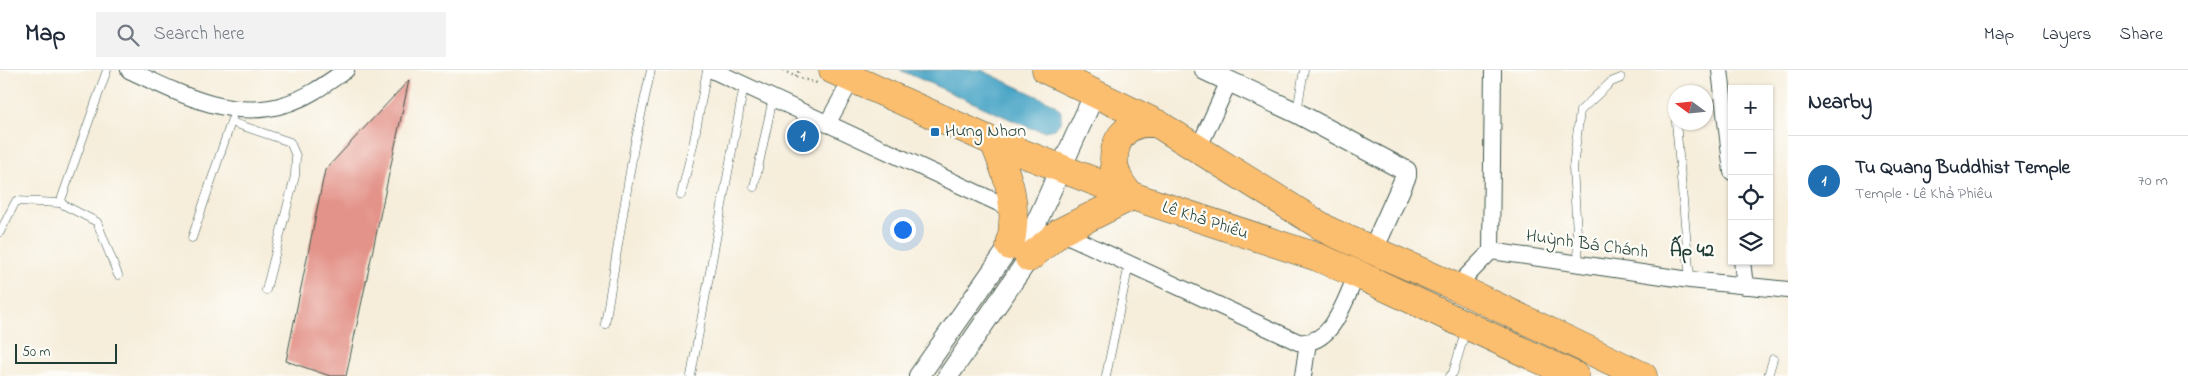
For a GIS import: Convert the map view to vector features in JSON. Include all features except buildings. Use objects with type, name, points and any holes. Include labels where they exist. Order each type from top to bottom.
[{"type":"highway","points":[[1046,70],[1158,124],[1329,231],[1456,287],[1643,376]]},
{"type":"highway","name":"Lê Khả Phiêu","points":[[842,74],[994,142],[1132,196],[1317,257],[1358,274],[1576,376]]},
{"type":"highway","points":[[1132,196],[1119,183],[1115,174],[1113,158],[1115,151],[1122,136],[1135,126],[1158,124]]},
{"type":"highway","points":[[994,142],[1010,183],[1037,221]]},
{"type":"highway","points":[[1019,252],[1013,232],[1037,221],[1132,196]]},
{"type":"highway","points":[[1019,252],[1037,221]]},
{"type":"street","points":[[129,70],[233,116],[287,104],[317,90],[346,70]]},
{"type":"street","points":[[712,70],[1293,340],[1308,342],[1318,339],[1329,330],[1358,274]]},
{"type":"street","points":[[1205,70],[1297,113],[1406,171],[1406,176],[1373,250]]},
{"type":"street","points":[[1456,287],[1491,251],[1493,70]]},
{"type":"street","points":[[1720,70],[1728,138]]},
{"type":"street","points":[[827,124],[842,74]]},
{"type":"street","points":[[1198,149],[1229,81]]},
{"type":"street","points":[[1037,221],[1095,93]]},
{"type":"street","name":"Huỳnh Bá Chánh","points":[[1491,251],[1690,280],[1788,290]]},
{"type":"street","points":[[919,376],[1019,252]]},
{"type":"street","points":[[948,376],[1019,252]]},
{"type":"street","points":[[1742,265],[1745,286]]},
{"type":"street","points":[[1303,376],[1308,342]]},
{"type":"lane","points":[[60,203],[107,70]]},
{"type":"lane","points":[[605,324],[634,147],[651,70]]},
{"type":"lane","points":[[681,196],[694,141],[707,70]]},
{"type":"lane","points":[[1297,113],[1304,70]]},
{"type":"lane","points":[[1579,265],[1573,168],[1580,111],[1611,82],[1621,78]]},
{"type":"lane","points":[[691,376],[744,85]]},
{"type":"lane","points":[[754,187],[773,98]]},
{"type":"lane","points":[[192,238],[233,116],[290,142],[296,156],[295,176],[266,290]]},
{"type":"lane","points":[[1677,130],[1690,280]]},
{"type":"lane","points":[[0,232],[16,202],[60,203],[97,222],[118,274]]},
{"type":"lane","points":[[1106,376],[1129,264]]},
{"type":"lane","points":[[1450,376],[1454,373],[1468,325]]},
{"type":"lane","points":[[1768,376],[1773,359]]},
{"type":"path","points":[[784,70],[796,77],[799,70]]},
{"type":"water","points":[[900,70],[981,70],[1054,104],[1061,111],[1061,121],[1055,129],[1044,131],[1030,128]]},
{"type":"place","name":"Hưng Nhơn","points":[[935,132]]},
{"type":"place","name":"Tu Quang Buddhist Temple","points":[[803,136]]},
{"type":"district","name":"Ấp 42","points":[[1692,251]]}]
